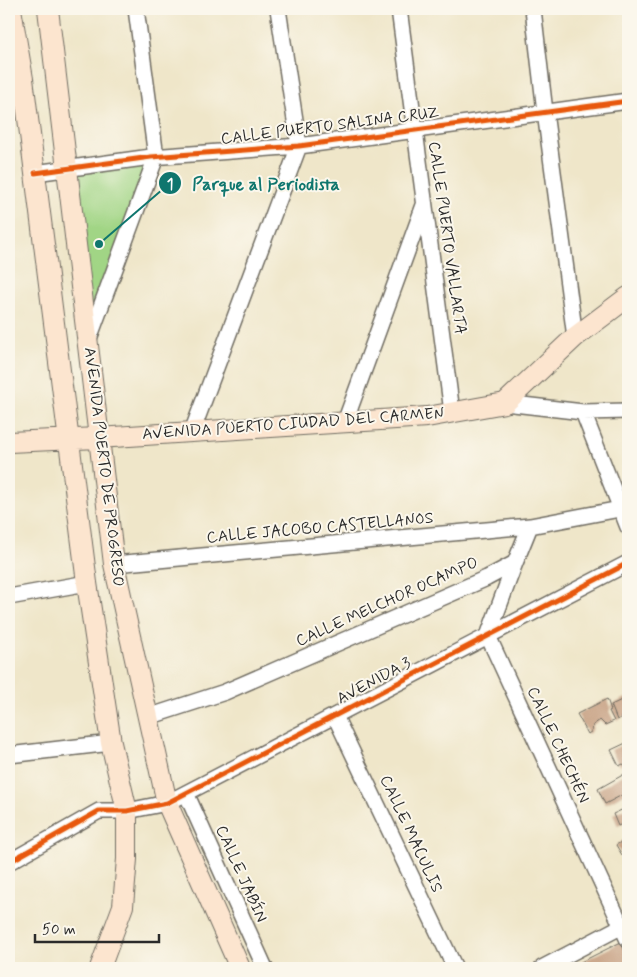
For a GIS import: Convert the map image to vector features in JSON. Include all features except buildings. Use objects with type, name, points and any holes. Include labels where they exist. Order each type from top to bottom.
[{"type":"main road","name":"AVENIDA PUERTO DE PROGRESO","points":[[11,9],[16,80],[35,173],[87,583],[111,743],[127,811],[127,859],[123,906],[100,968]]},
{"type":"main road","name":"AVENIDA PUERTO DE PROGRESO","points":[[48,9],[114,564],[167,803],[240,968]]},
{"type":"main road","points":[[505,403],[575,338],[628,298]]},
{"type":"main road","name":"AVENIDA PUERTO CIUDAD DEL CARMEN","points":[[9,442],[69,440],[427,417],[505,403]]},
{"type":"street","points":[[88,340],[156,157],[136,9]]},
{"type":"street","points":[[192,432],[299,146],[278,9]]},
{"type":"street","name":"CALLE PUERTO VALLARTA","points":[[399,9],[452,412]]},
{"type":"street","points":[[533,9],[575,338]]},
{"type":"street","name":"CALLE PUERTO SALINA CRUZ","points":[[35,173],[156,157],[299,146],[628,100]]},
{"type":"street","points":[[345,422],[425,204]]},
{"type":"street","points":[[505,403],[583,412],[628,411]]},
{"type":"street","points":[[583,412],[628,527]]},
{"type":"street","points":[[488,636],[530,526],[620,508]]},
{"type":"street","name":"CALLE JACOBO CASTELLANOS","points":[[114,564],[530,526]]},
{"type":"street","name":"CALLE MELCHOR OCAMPO","points":[[148,717],[225,692],[487,578],[515,563]]},
{"type":"street","name":"AVENIDA 3","points":[[9,862],[99,811],[127,811],[167,803],[628,563]]},
{"type":"street","points":[[9,597],[87,583]]},
{"type":"street","name":"CALLE CHECHÉN","points":[[488,636],[626,929]]},
{"type":"street","name":"CALLE MACULIS","points":[[335,716],[455,968]]},
{"type":"street","points":[[9,755],[111,743]]},
{"type":"street","name":"CALLE JABÍN","points":[[186,793],[265,968]]},
{"type":"street","points":[[542,968],[626,929]]},
{"type":"green space","points":[[149,162],[90,319],[72,169]]},
{"type":"cycle path","points":[[35,173],[151,157],[299,146],[628,101]]},
{"type":"cycle path","points":[[9,862],[99,811],[127,811],[167,803],[628,563]]},
{"type":"place","name":"Parque al Periodista","points":[[99,244]]}]
